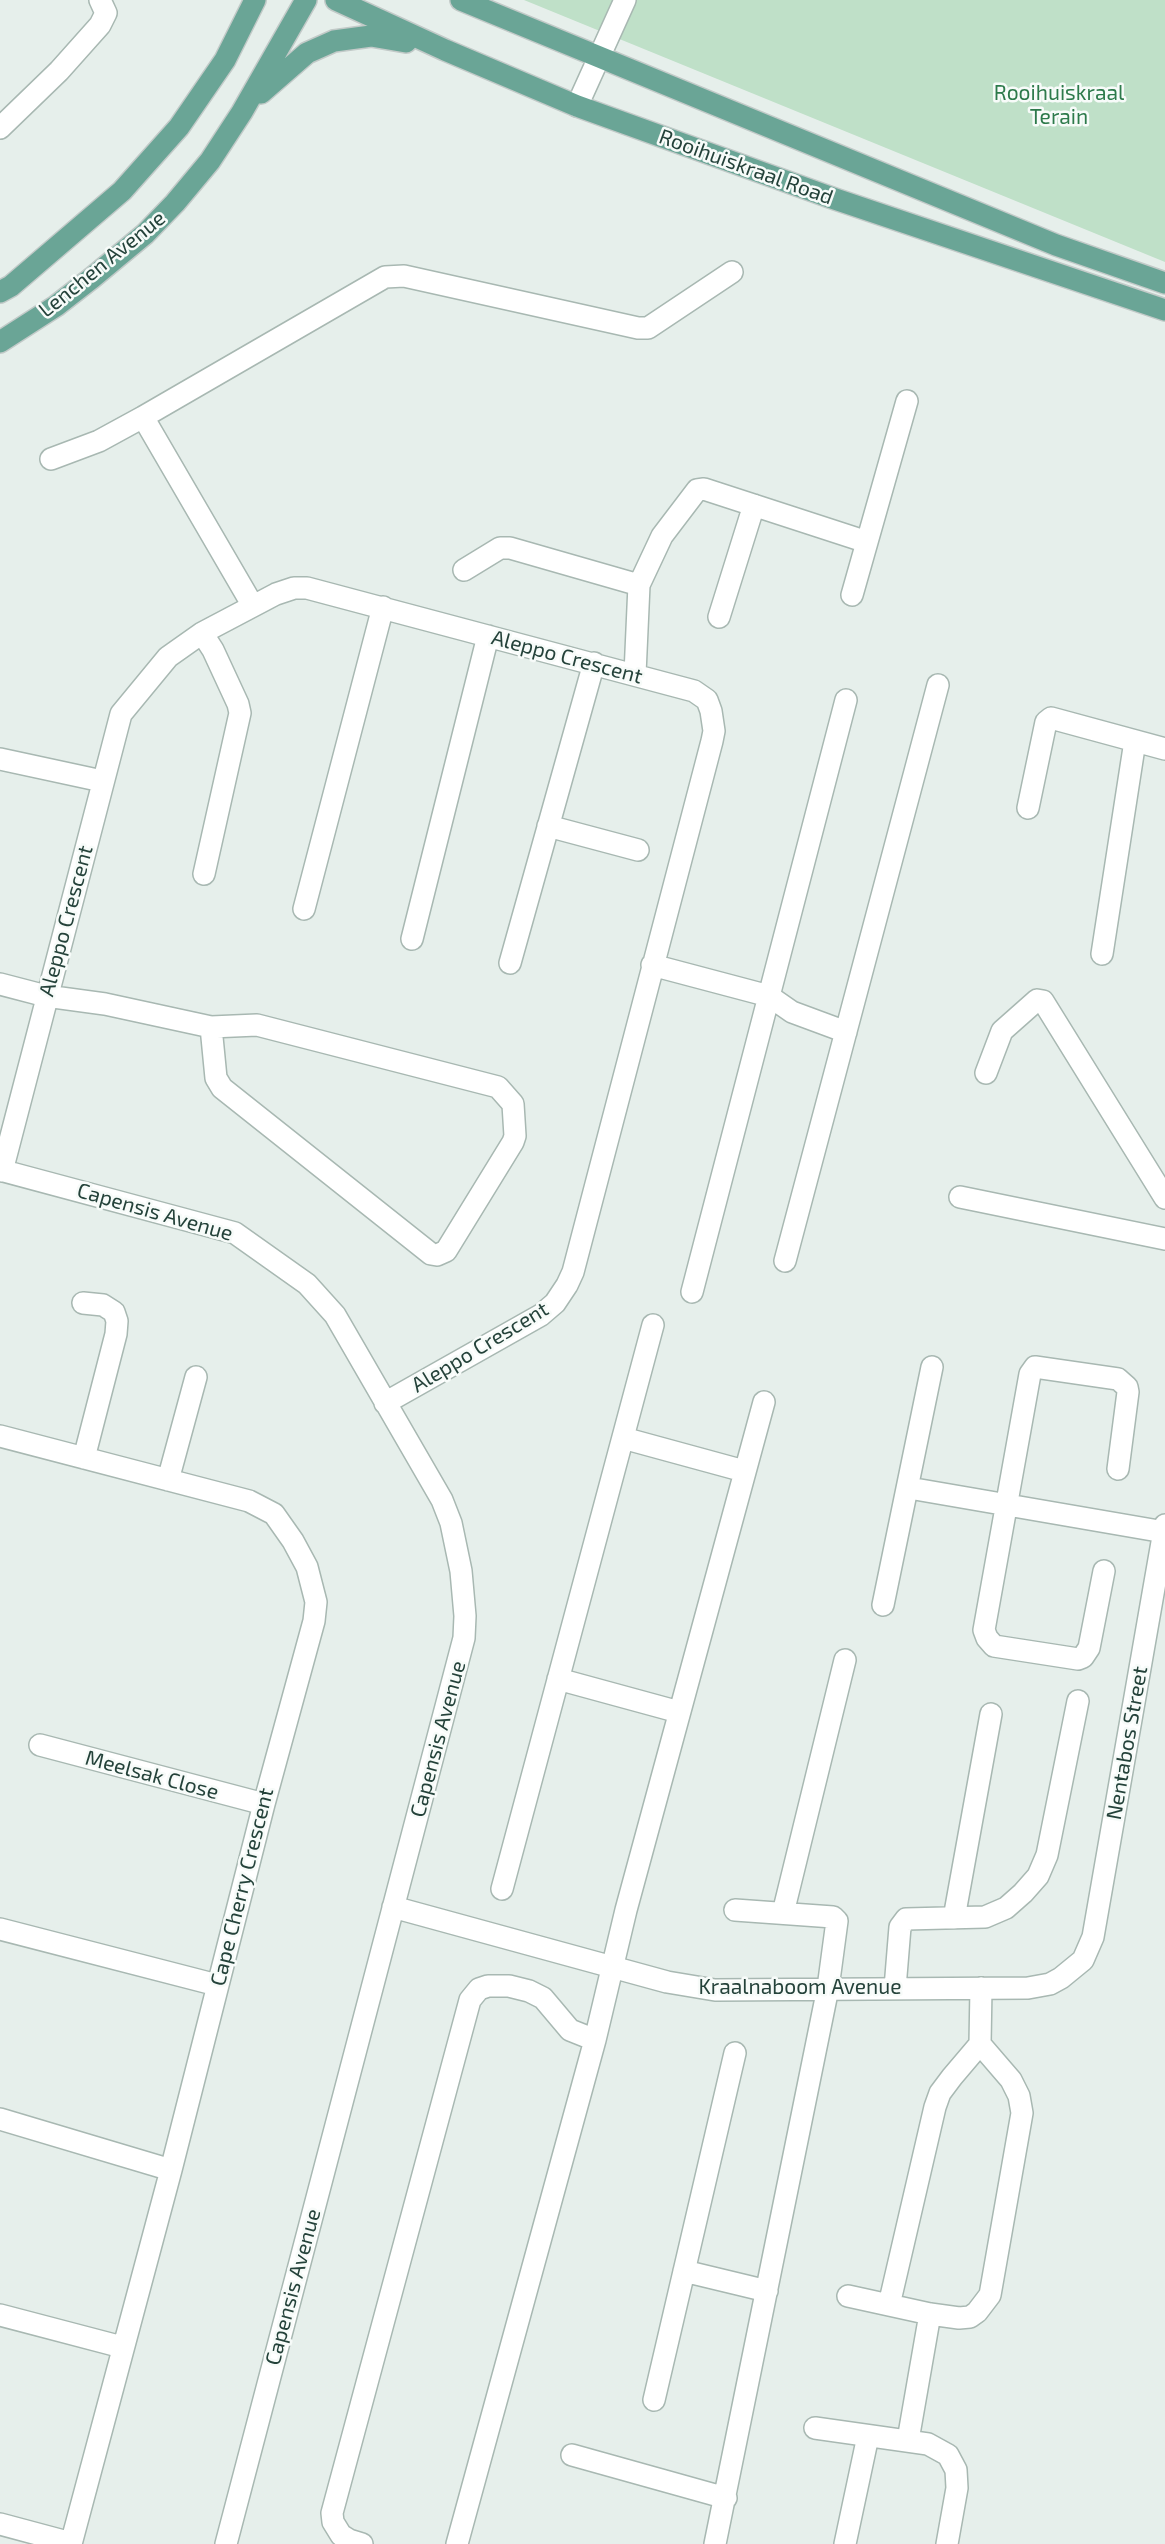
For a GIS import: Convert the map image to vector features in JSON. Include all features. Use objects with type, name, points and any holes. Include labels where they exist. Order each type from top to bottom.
[{"type":"main road","name":"Lenchen Avenue","points":[[0,292],[11,286],[122,191],[179,127],[225,60],[255,0]]},
{"type":"main road","name":"Lenchen Avenue","points":[[0,342],[56,306],[145,233],[175,203],[209,161],[242,112],[306,0]]},
{"type":"main road","name":"Rooihuiskraal Road","points":[[336,0],[577,106],[847,203],[1165,310]]},
{"type":"main road","name":"Rooihuiskraal Road","points":[[461,0],[1056,245],[1165,283]]},
{"type":"main road","points":[[242,112],[296,61],[334,41],[380,36],[445,50]]},
{"type":"street","points":[[0,128],[59,71],[100,25],[106,13],[100,0]]},
{"type":"street","points":[[577,106],[625,0]]},
{"type":"street","points":[[51,459],[99,441],[385,277],[404,276],[648,328],[732,272]]},
{"type":"street","points":[[852,594],[907,401]]},
{"type":"street","points":[[143,416],[253,606]]},
{"type":"street","points":[[635,674],[639,585],[666,529],[697,490],[704,489],[867,542]]},
{"type":"street","points":[[719,617],[754,505]]},
{"type":"street","points":[[464,570],[504,548],[639,585]]},
{"type":"street","name":"Aleppo Crescent","points":[[1,1170],[121,714],[161,663],[202,633],[294,588],[307,588],[694,691],[707,701],[714,722],[712,741],[573,1272],[555,1303],[541,1315],[385,1403]]},
{"type":"street","points":[[304,909],[383,607]]},
{"type":"street","points":[[202,633],[239,704],[240,713],[204,874]]},
{"type":"street","points":[[412,939],[488,636]]},
{"type":"street","points":[[510,962],[594,663]]},
{"type":"street","points":[[785,1261],[938,685]]},
{"type":"street","points":[[692,1292],[846,700]]},
{"type":"street","points":[[1028,808],[1046,722],[1049,719],[1165,749]]},
{"type":"street","points":[[1102,954],[1135,741]]},
{"type":"street","points":[[0,760],[103,781]]},
{"type":"street","points":[[548,826],[638,850]]},
{"type":"street","points":[[652,965],[769,996],[792,1012],[846,1032]]},
{"type":"street","points":[[0,984],[46,996],[104,1004],[211,1027],[257,1025],[498,1087],[513,1104],[515,1136],[511,1149],[446,1251],[440,1255],[431,1254],[222,1088],[216,1079],[211,1027]]},
{"type":"street","points":[[986,1073],[1002,1031],[1037,1000],[1042,1001],[1165,1198]]},
{"type":"street","name":"Capensis Avenue","points":[[1,1170],[225,1230],[245,1238],[307,1284],[335,1315],[435,1486],[451,1522],[461,1571],[466,1616],[464,1638],[226,2544]]},
{"type":"street","points":[[960,1197],[1165,1239]]},
{"type":"street","points":[[83,1303],[103,1305],[114,1312],[117,1321],[84,1458]]},
{"type":"street","points":[[502,1889],[653,1325]]},
{"type":"street","points":[[1104,1571],[1088,1648],[1083,1657],[1078,1659],[994,1646],[986,1638],[984,1630],[1030,1374],[1038,1366],[1118,1379],[1127,1387],[1118,1469]]},
{"type":"street","points":[[883,1605],[932,1367]]},
{"type":"street","points":[[167,1480],[196,1377]]},
{"type":"street","points":[[457,2544],[595,2040],[612,1967],[764,1402]]},
{"type":"street","name":"Cape Cherry Crescent","points":[[0,1436],[249,1501],[274,1514],[293,1541],[312,1578],[316,1602],[314,1621],[71,2544]]},
{"type":"street","points":[[623,1438],[744,1471]]},
{"type":"street","points":[[909,1488],[1164,1528]]},
{"type":"street","name":"Nentabos Street","points":[[1083,1960],[1093,1937],[1164,1528]]},
{"type":"street","points":[[783,1913],[845,1660]]},
{"type":"street","points":[[558,1679],[680,1712]]},
{"type":"street","points":[[895,1988],[903,1922],[909,1918],[985,1917],[1006,1908],[1038,1876],[1046,1855],[1078,1702]]},
{"type":"street","points":[[954,1917],[991,1714]]},
{"type":"street","name":"Meelsak Close","points":[[40,1745],[264,1804]]},
{"type":"street","name":"Kraalnaboom Avenue","points":[[393,1907],[612,1967],[715,1990],[1028,1988],[1050,1984],[1083,1960]]},
{"type":"street","points":[[715,2544],[828,1988],[836,1919],[735,1910]]},
{"type":"street","points":[[0,1929],[217,1985]]},
{"type":"street","points":[[362,2544],[341,2535],[333,2522],[332,2513],[470,2000],[479,1989],[488,1986],[509,1986],[529,1991],[543,1998],[570,2030],[595,2040]]},
{"type":"street","points":[[889,2305],[934,2107],[946,2085],[980,2044],[981,1988]]},
{"type":"street","points":[[848,2296],[959,2318],[970,2316],[985,2304],[993,2281],[1022,2113],[1020,2096],[1011,2080],[980,2044]]},
{"type":"street","points":[[654,2400],[735,2053]]},
{"type":"street","points":[[0,2119],[171,2169]]},
{"type":"street","points":[[684,2270],[767,2291]]},
{"type":"street","points":[[908,2440],[930,2314]]},
{"type":"street","points":[[0,2315],[122,2347]]},
{"type":"street","points":[[816,2428],[908,2440],[938,2448],[953,2462],[957,2488],[947,2544]]},
{"type":"street","points":[[845,2544],[868,2436]]},
{"type":"street","points":[[572,2455],[726,2498]]},
{"type":"street","points":[[0,2524],[71,2544]]},
{"type":"green space","name":"Rooihuiskraal Terain","points":[[524,0],[1165,0],[1165,262]]}]
